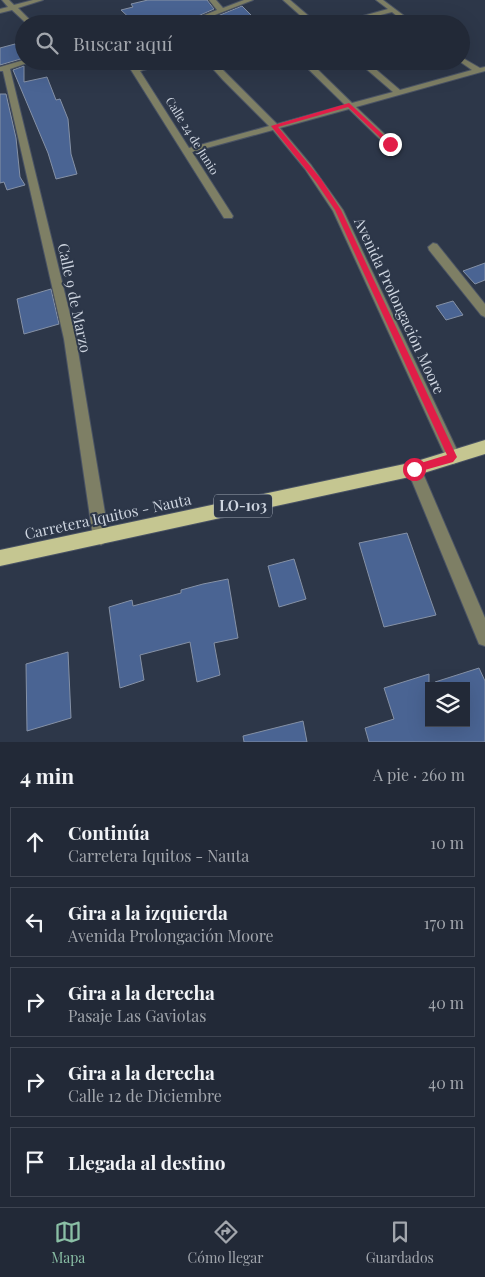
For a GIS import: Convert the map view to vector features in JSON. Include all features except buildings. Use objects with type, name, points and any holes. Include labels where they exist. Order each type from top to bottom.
[{"type":"main road","name":"Carretera Iquitos - Nauta","points":[[0,558],[414,469],[485,447]]},
{"type":"street","points":[[5,0],[21,15]]},
{"type":"street","points":[[0,11],[40,0]]},
{"type":"street","points":[[212,0],[222,10]]},
{"type":"street","points":[[209,15],[250,0]]},
{"type":"street","points":[[286,0],[305,15]]},
{"type":"street","points":[[379,0],[400,15]]},
{"type":"street","points":[[373,15],[393,10]]},
{"type":"street","points":[[470,64],[482,70]]},
{"type":"street","name":"Calle 9 de Marzo","points":[[3,68],[70,339],[101,537]]},
{"type":"street","name":"Calle 24 de Junio","points":[[135,70],[228,216]]},
{"type":"street","name":"Avenida Prolongación Moore","points":[[217,70],[274,126],[318,180],[338,210],[453,457]]},
{"type":"street","points":[[313,70],[390,144]]},
{"type":"street","points":[[372,70],[398,92]]},
{"type":"street","points":[[187,151],[482,70]]},
{"type":"street","points":[[433,247],[485,312]]},
{"type":"street","points":[[414,469],[485,638]]},
{"type":"route","points":[[390,144],[349,105],[274,126],[318,180],[338,210],[453,457],[414,469]]}]
